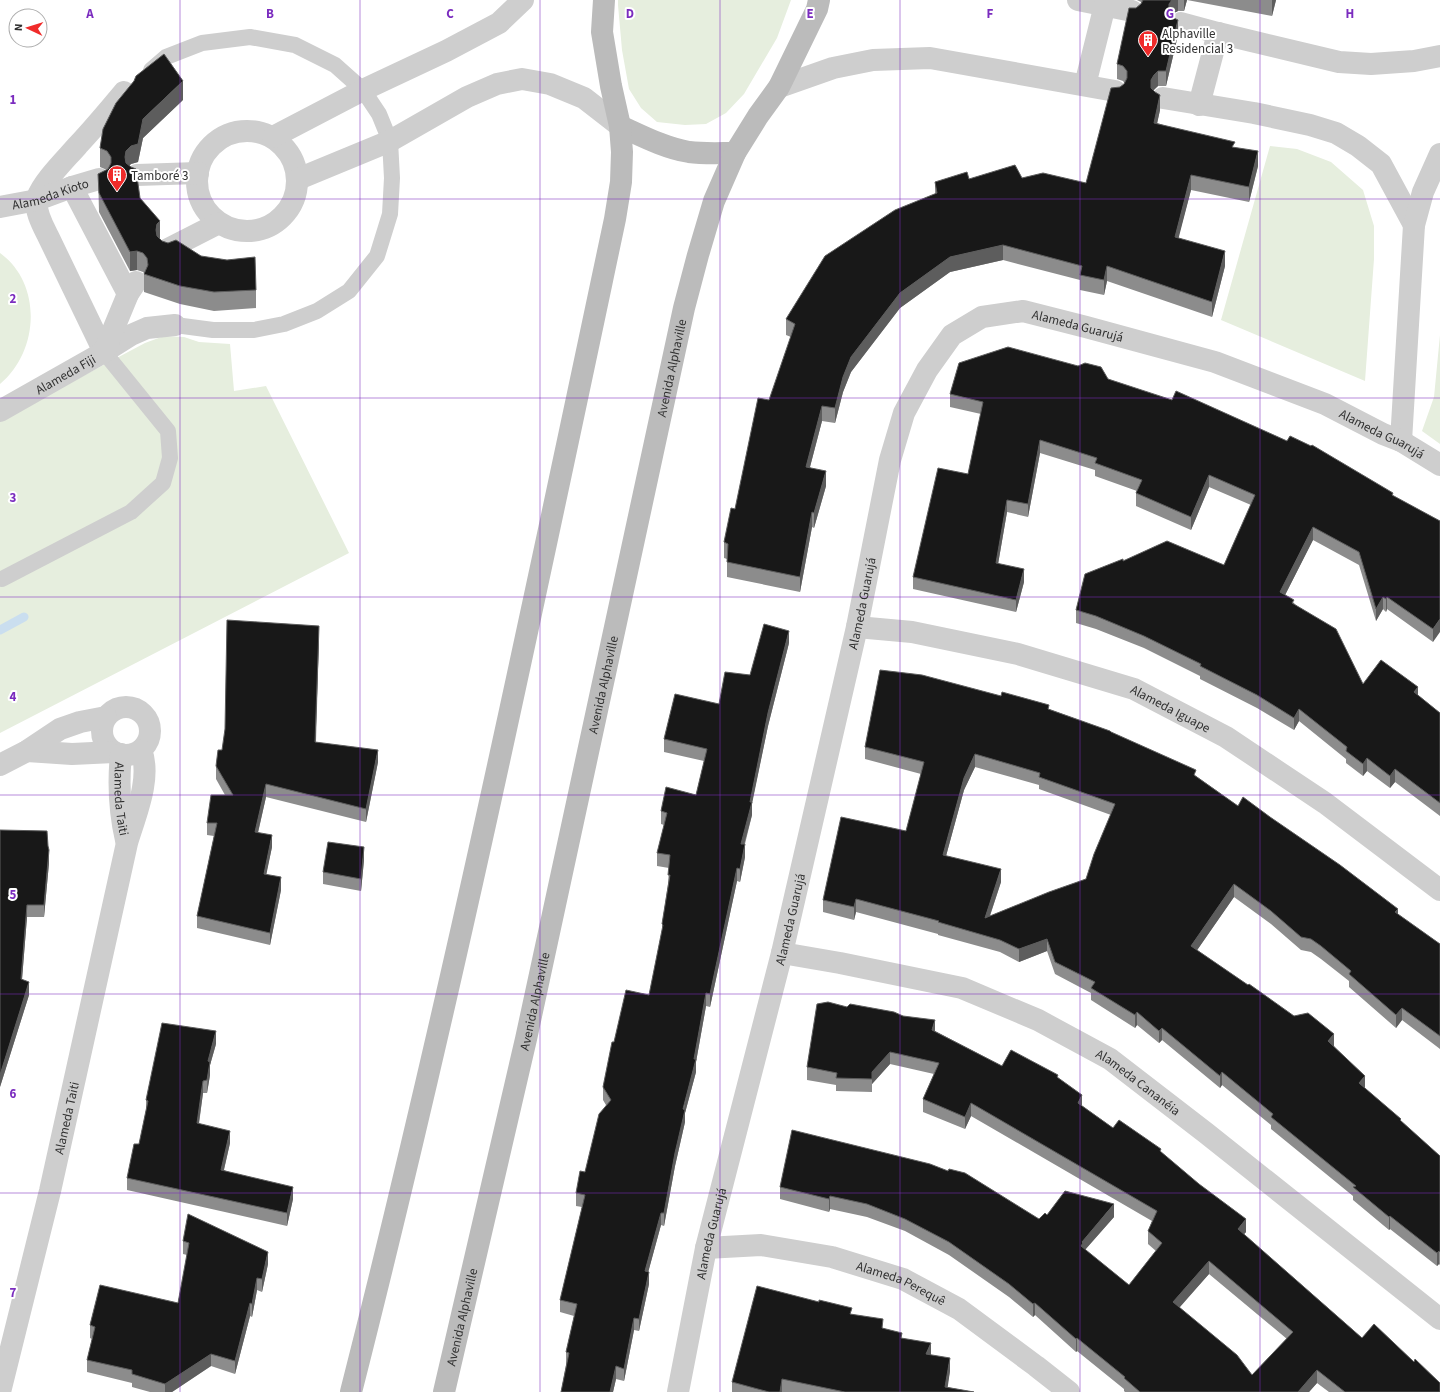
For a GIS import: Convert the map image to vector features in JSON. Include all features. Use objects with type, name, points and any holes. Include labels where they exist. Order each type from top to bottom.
[{"type":"main road","points":[[351,1392],[385,1260],[465,915],[614,226],[621,182],[622,152],[620,126],[611,86],[602,32],[604,0]]},
{"type":"main road","name":"Avenida Alphaville","points":[[444,1392],[526,1039],[684,308],[698,255],[714,201],[735,153],[758,116],[779,87],[817,9],[819,0]]},
{"type":"main road","points":[[620,126],[656,142],[689,152],[735,153]]},
{"type":"street","points":[[273,137],[362,90],[446,51],[499,23],[523,0]]},
{"type":"street","points":[[1078,0],[1132,11]]},
{"type":"street","points":[[1085,85],[1105,5]]},
{"type":"street","points":[[1181,23],[1339,62],[1371,64],[1414,62],[1440,56]]},
{"type":"street","points":[[1199,105],[1218,33]]},
{"type":"street","points":[[779,87],[833,68],[873,60],[930,58],[1115,91]]},
{"type":"street","points":[[298,179],[390,141],[467,97],[497,84],[522,79],[550,84],[584,98],[620,126]]},
{"type":"street","points":[[134,84],[54,172],[42,189],[37,200],[40,219],[104,352],[131,334],[147,328],[174,325]]},
{"type":"street","points":[[1163,98],[1254,113],[1310,125],[1336,133],[1358,146],[1381,164],[1414,225]]},
{"type":"street","points":[[241,130],[257,131],[273,137],[286,148],[295,162],[298,179],[296,195],[289,209],[278,221],[265,228],[249,232],[233,230],[219,223],[208,213],[201,201],[197,187],[198,172],[203,157],[212,144],[226,135],[241,130]]},
{"type":"street","points":[[1401,441],[1414,225],[1423,192],[1440,154]]},
{"type":"street","points":[[137,175],[198,172]]},
{"type":"street","name":"Alameda Kioto","points":[[0,207],[37,200],[99,179]]},
{"type":"street","name":"Alameda Fiji","points":[[0,411],[104,352],[132,288],[72,187]]},
{"type":"street","points":[[168,249],[219,223]]},
{"type":"street","name":"Alameda Guarujá","points":[[678,1392],[706,1248],[782,953],[857,627],[890,460],[904,413],[927,370],[952,336],[982,318],[1023,311],[1086,327],[1215,362],[1325,404],[1383,434],[1401,441],[1440,465]]},
{"type":"street","name":"Alameda Iguape","points":[[857,627],[912,632],[1018,654],[1134,689],[1226,736],[1324,803],[1440,890]]},
{"type":"street","points":[[27,751],[72,754],[125,752],[145,745],[150,733],[150,727],[144,715],[134,708],[127,706],[115,709],[109,713],[102,725],[102,733],[108,747],[125,752]]},
{"type":"street","points":[[0,765],[27,751],[60,729],[80,722],[106,718]]},
{"type":"street","name":"Alameda Taiti","points":[[0,1392],[50,1191],[127,843],[141,796],[145,765],[125,752]]},
{"type":"street","name":"Alameda Cananéia","points":[[782,953],[840,963],[962,988],[1038,1020],[1110,1059],[1206,1132],[1440,1319]]},
{"type":"street","name":"Alameda Perequê","points":[[706,1248],[761,1245],[832,1257],[903,1279],[959,1309],[1069,1392]]},
{"type":"lane","points":[[134,84],[166,57],[202,43],[250,38],[295,45],[335,65],[362,90],[379,114],[390,141],[392,178],[390,214],[377,256],[349,291],[317,311],[284,324],[254,330],[213,330],[174,325]]},
{"type":"lane","points":[[2,579],[131,512],[163,483],[170,458],[168,431],[104,352]]},
{"type":"green space","points":[[618,0],[791,0],[777,38],[744,94],[726,113],[706,124],[685,125],[657,122],[641,108],[629,89],[622,50]]},
{"type":"green space","points":[[1270,146],[1297,149],[1331,162],[1363,190],[1374,226],[1374,259],[1365,381],[1221,320]]},
{"type":"green space","points":[[0,253],[14,266],[24,282],[29,300],[31,318],[28,337],[22,354],[13,370],[0,384]]},
{"type":"green space","points":[[1440,335],[1440,444],[1422,431],[1434,397]]},
{"type":"green space","points":[[164,336],[184,337],[199,342],[230,344],[234,391],[266,386],[349,553],[0,733],[0,420],[145,343]]},
{"type":"building","points":[[1143,0],[1172,0],[1169,4],[1169,11],[1172,17],[1178,20],[1166,71],[1158,71],[1151,80],[1151,88],[1160,95],[1154,123],[1235,142],[1232,147],[1258,151],[1249,187],[1191,175],[1175,237],[1225,251],[1212,302],[1107,266],[1104,280],[1080,275],[1082,266],[1003,245],[950,257],[900,293],[851,357],[843,377],[835,408],[822,406],[806,467],[826,471],[814,513],[812,512],[800,577],[727,562],[728,544],[724,542],[731,508],[735,509],[758,398],[769,400],[795,324],[786,319],[825,256],[895,210],[937,193],[935,182],[967,172],[969,179],[1015,165],[1022,178],[1043,173],[1086,183],[1111,88],[1120,87],[1124,84],[1127,78],[1127,71],[1123,66],[1117,64],[1129,8],[1136,8]]},
{"type":"building","name":"Tamboré 3","points":[[164,54],[183,81],[143,119],[138,144],[131,146],[126,151],[126,163],[136,169],[140,198],[160,221],[157,224],[156,230],[157,236],[162,241],[168,243],[176,240],[201,256],[227,260],[255,257],[256,290],[214,292],[180,286],[144,274],[148,265],[147,258],[143,253],[137,251],[130,252],[99,193],[98,174],[108,169],[111,163],[111,157],[107,151],[100,148],[103,129],[116,103],[134,81],[136,76]]},
{"type":"building","points":[[1008,347],[1078,366],[1085,363],[1101,367],[1108,379],[1172,400],[1176,391],[1287,441],[1290,436],[1311,446],[1312,445],[1393,493],[1392,495],[1440,521],[1440,619],[1433,629],[1387,597],[1386,599],[1383,597],[1376,609],[1359,552],[1313,527],[1280,592],[1294,600],[1292,603],[1336,629],[1363,684],[1381,660],[1418,687],[1414,692],[1440,713],[1440,803],[1395,769],[1390,776],[1367,758],[1363,764],[1346,751],[1347,747],[1299,709],[1294,718],[1257,695],[1200,666],[1201,664],[1144,636],[1096,616],[1076,610],[1085,574],[1123,559],[1123,561],[1167,541],[1224,565],[1255,495],[1209,475],[1191,517],[1136,493],[1142,480],[1095,463],[1097,458],[1040,440],[1028,504],[1007,500],[996,563],[1024,569],[1016,600],[913,577],[938,468],[968,474],[983,402],[950,394],[959,363]]},
{"type":"building","points":[[227,620],[319,626],[315,742],[378,750],[366,809],[266,784],[255,832],[272,835],[264,874],[281,877],[270,933],[197,916],[217,823],[207,823],[211,795],[233,795],[216,766],[218,750],[222,750],[225,729]]},
{"type":"building","points":[[764,624],[789,631],[768,713],[750,802],[752,802],[741,844],[745,844],[740,869],[737,868],[710,994],[706,993],[694,1059],[696,1059],[683,1109],[685,1110],[675,1153],[664,1213],[661,1213],[645,1271],[649,1272],[639,1319],[634,1318],[624,1369],[616,1366],[610,1392],[561,1392],[569,1353],[566,1352],[577,1304],[560,1300],[585,1195],[576,1193],[580,1171],[585,1172],[599,1114],[611,1100],[603,1087],[612,1042],[614,1042],[626,990],[649,995],[663,925],[670,875],[668,875],[670,855],[657,853],[667,813],[661,811],[666,787],[696,795],[707,749],[664,739],[675,694],[719,704],[725,672],[750,675]]},
{"type":"building","points":[[880,670],[922,675],[1001,696],[1002,692],[1049,705],[1048,709],[1110,731],[1196,770],[1194,775],[1238,806],[1243,797],[1340,865],[1398,909],[1395,912],[1440,944],[1440,1036],[1402,1008],[1396,1015],[1349,974],[1351,971],[1321,946],[1311,939],[1301,937],[1271,911],[1234,884],[1191,946],[1294,1016],[1308,1013],[1334,1034],[1328,1041],[1365,1076],[1359,1083],[1401,1119],[1400,1120],[1440,1156],[1440,1252],[1439,1251],[1437,1253],[1390,1216],[1389,1217],[1353,1187],[1356,1186],[1271,1117],[1273,1114],[1222,1072],[1220,1076],[1162,1028],[1159,1031],[1137,1012],[1135,1015],[1091,988],[1095,982],[1055,962],[1047,939],[1019,949],[1000,940],[938,922],[939,921],[856,899],[854,907],[823,900],[841,817],[906,831],[924,762],[865,747]],"holes":[[[975,754],[1040,773],[1039,777],[1115,804],[1094,854],[1086,879],[1049,892],[985,918],[1001,869],[943,855],[964,778]]]},
{"type":"building","points":[[0,830],[47,831],[49,850],[44,905],[27,905],[21,979],[29,982],[0,1075]]},
{"type":"building","points":[[328,842],[364,847],[361,879],[323,872]]},
{"type":"building","points":[[828,1002],[847,1007],[850,1004],[894,1012],[903,1016],[935,1020],[932,1030],[1002,1066],[1011,1050],[1058,1075],[1057,1077],[1082,1095],[1078,1103],[1113,1128],[1119,1120],[1161,1149],[1160,1151],[1199,1184],[1246,1219],[1238,1229],[1362,1338],[1374,1324],[1414,1362],[1415,1359],[1440,1383],[1440,1392],[1345,1392],[1317,1370],[1298,1392],[1140,1392],[1124,1378],[1125,1377],[1077,1338],[1076,1339],[1035,1303],[1033,1304],[1009,1284],[949,1242],[905,1219],[867,1204],[830,1196],[829,1199],[780,1187],[792,1130],[930,1164],[948,1171],[949,1169],[965,1173],[1039,1219],[1045,1213],[1047,1215],[1065,1191],[1114,1204],[1082,1242],[1083,1243],[1081,1246],[1129,1285],[1162,1243],[1148,1231],[1157,1211],[971,1103],[965,1117],[923,1099],[939,1063],[890,1052],[872,1072],[872,1079],[836,1078],[837,1073],[807,1067],[817,1004]],"holes":[[[1209,1261],[1293,1332],[1252,1375],[1237,1355],[1173,1302]]]},
{"type":"building","points":[[162,1023],[216,1031],[208,1061],[210,1062],[207,1080],[203,1081],[197,1123],[230,1131],[221,1170],[293,1187],[287,1213],[127,1178],[134,1144],[139,1144],[148,1101],[146,1100]]},
{"type":"building","points":[[188,1214],[268,1252],[262,1279],[257,1278],[252,1304],[250,1303],[235,1361],[211,1354],[165,1384],[132,1374],[132,1370],[87,1360],[95,1327],[90,1325],[100,1285],[178,1303],[189,1243],[183,1241]]},
{"type":"building","points":[[757,1286],[819,1302],[819,1300],[852,1308],[850,1314],[883,1319],[882,1328],[902,1333],[901,1338],[931,1343],[926,1354],[950,1358],[945,1387],[974,1392],[845,1392],[782,1379],[780,1392],[769,1392],[732,1382]]},
{"type":"waterway","points":[[0,630],[24,617]]},
{"type":"place","name":"Alphaville Residencial 3","points":[[1148,57]]},
{"type":"place","name":"Tamboré 3","points":[[117,192]]}]
